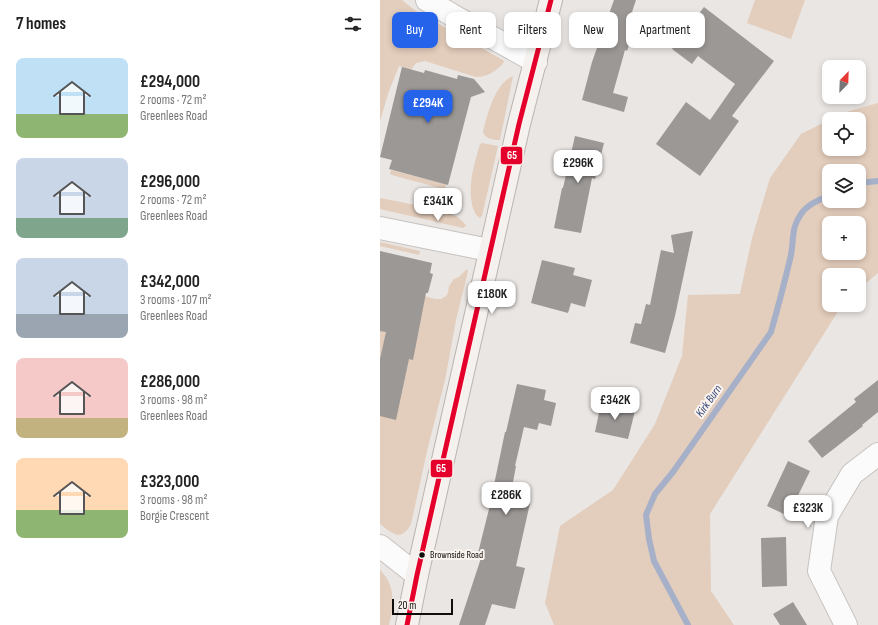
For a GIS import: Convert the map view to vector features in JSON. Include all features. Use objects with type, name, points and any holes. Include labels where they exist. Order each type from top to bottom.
[{"type":"main road","points":[[407,625],[489,250],[519,124],[551,0]]},
{"type":"street","points":[[427,0],[536,62]]},
{"type":"street","points":[[380,228],[489,250]]},
{"type":"street","points":[[846,625],[819,571],[827,516],[852,474],[878,454]]},
{"type":"street","points":[[380,546],[417,575]]},
{"type":"shaded area","points":[[380,0],[402,0],[417,12],[392,12],[392,48],[438,48],[438,24],[446,28],[446,48],[482,48],[504,62],[492,73],[476,77],[425,61],[416,63],[411,70],[399,66],[389,91],[380,121]]},
{"type":"shaded area","points":[[755,0],[805,0],[791,39],[747,23]]},
{"type":"shaded area","points":[[513,76],[500,140],[490,139],[483,132],[493,100],[501,85]]},
{"type":"shaded area","points":[[878,103],[878,273],[866,283],[866,268],[822,268],[822,312],[838,312],[710,514],[711,591],[734,625],[554,625],[545,603],[560,526],[613,490],[655,424],[682,356],[688,295],[740,294],[752,238],[770,178],[801,134],[822,124],[822,156],[866,156],[866,112],[846,112]]},
{"type":"shaded area","points":[[482,143],[498,146],[482,216],[480,218],[476,215],[473,208],[471,200],[471,184],[480,144]]},
{"type":"shaded area","points":[[391,170],[446,184],[445,188],[443,189],[392,175],[390,174]]},
{"type":"shaded area","points":[[380,198],[446,211],[459,218],[466,226],[463,228],[380,209]]},
{"type":"shaded area","points":[[380,242],[420,251],[419,255],[380,246]]},
{"type":"shaded area","points":[[467,269],[468,271],[456,320],[445,380],[411,524],[404,533],[400,535],[389,531],[380,524],[380,295],[424,296],[441,299],[448,293],[449,286],[454,279],[459,277]]},
{"type":"shaded area","points":[[380,570],[389,582],[391,589],[393,603],[389,625],[380,625]]},
{"type":"building","points":[[614,0],[636,0],[632,12],[626,12],[626,48],[628,48],[627,51],[625,50],[613,93],[628,97],[624,112],[582,100],[597,48],[618,48],[618,12],[610,12]]},
{"type":"building","points":[[704,7],[774,61],[732,116],[739,121],[700,176],[656,144],[686,102],[710,120],[735,84],[698,56],[692,64],[672,49],[705,48],[705,12],[700,12]]},
{"type":"building","points":[[402,67],[424,73],[425,70],[457,79],[458,75],[474,79],[485,92],[471,97],[448,185],[389,169],[392,160],[380,157]]},
{"type":"building","points":[[575,136],[604,143],[595,179],[592,178],[581,233],[554,228]]},
{"type":"building","points":[[693,231],[675,316],[665,353],[630,343],[635,323],[641,324],[646,304],[650,305],[661,250],[674,253],[671,235]]},
{"type":"building","points":[[380,251],[432,263],[430,273],[433,274],[428,293],[426,293],[413,360],[409,359],[396,420],[380,416],[380,359],[386,332],[380,331]]},
{"type":"building","points":[[542,260],[575,268],[573,275],[592,280],[585,307],[571,303],[568,313],[531,303]]},
{"type":"building","points":[[878,380],[878,412],[862,425],[863,426],[822,458],[808,441],[856,402],[854,399]]},
{"type":"building","points":[[517,384],[546,390],[544,400],[556,403],[551,426],[539,423],[537,430],[524,427],[515,466],[510,498],[530,503],[516,566],[525,568],[515,609],[492,604],[485,625],[459,625],[481,558],[477,557]]},
{"type":"building","points":[[601,403],[635,411],[628,439],[595,432]]},
{"type":"building","points":[[788,461],[810,471],[788,516],[767,506]]},
{"type":"building","points":[[786,537],[787,586],[762,587],[761,538]]},
{"type":"building","points":[[793,602],[807,625],[780,625],[773,614]]},
{"type":"waterway","name":"Kirk Burn","points":[[866,182],[878,181]]},
{"type":"waterway","name":"Kirk Burn","points":[[688,625],[654,561],[646,515],[655,494],[673,472],[771,332],[791,255],[793,234],[796,224],[801,214],[810,205],[822,199]]},
{"type":"transit line","name":"65","points":[[407,625],[519,124],[551,0]]},
{"type":"place","name":"Brownside Road","points":[[422,555]]}]
